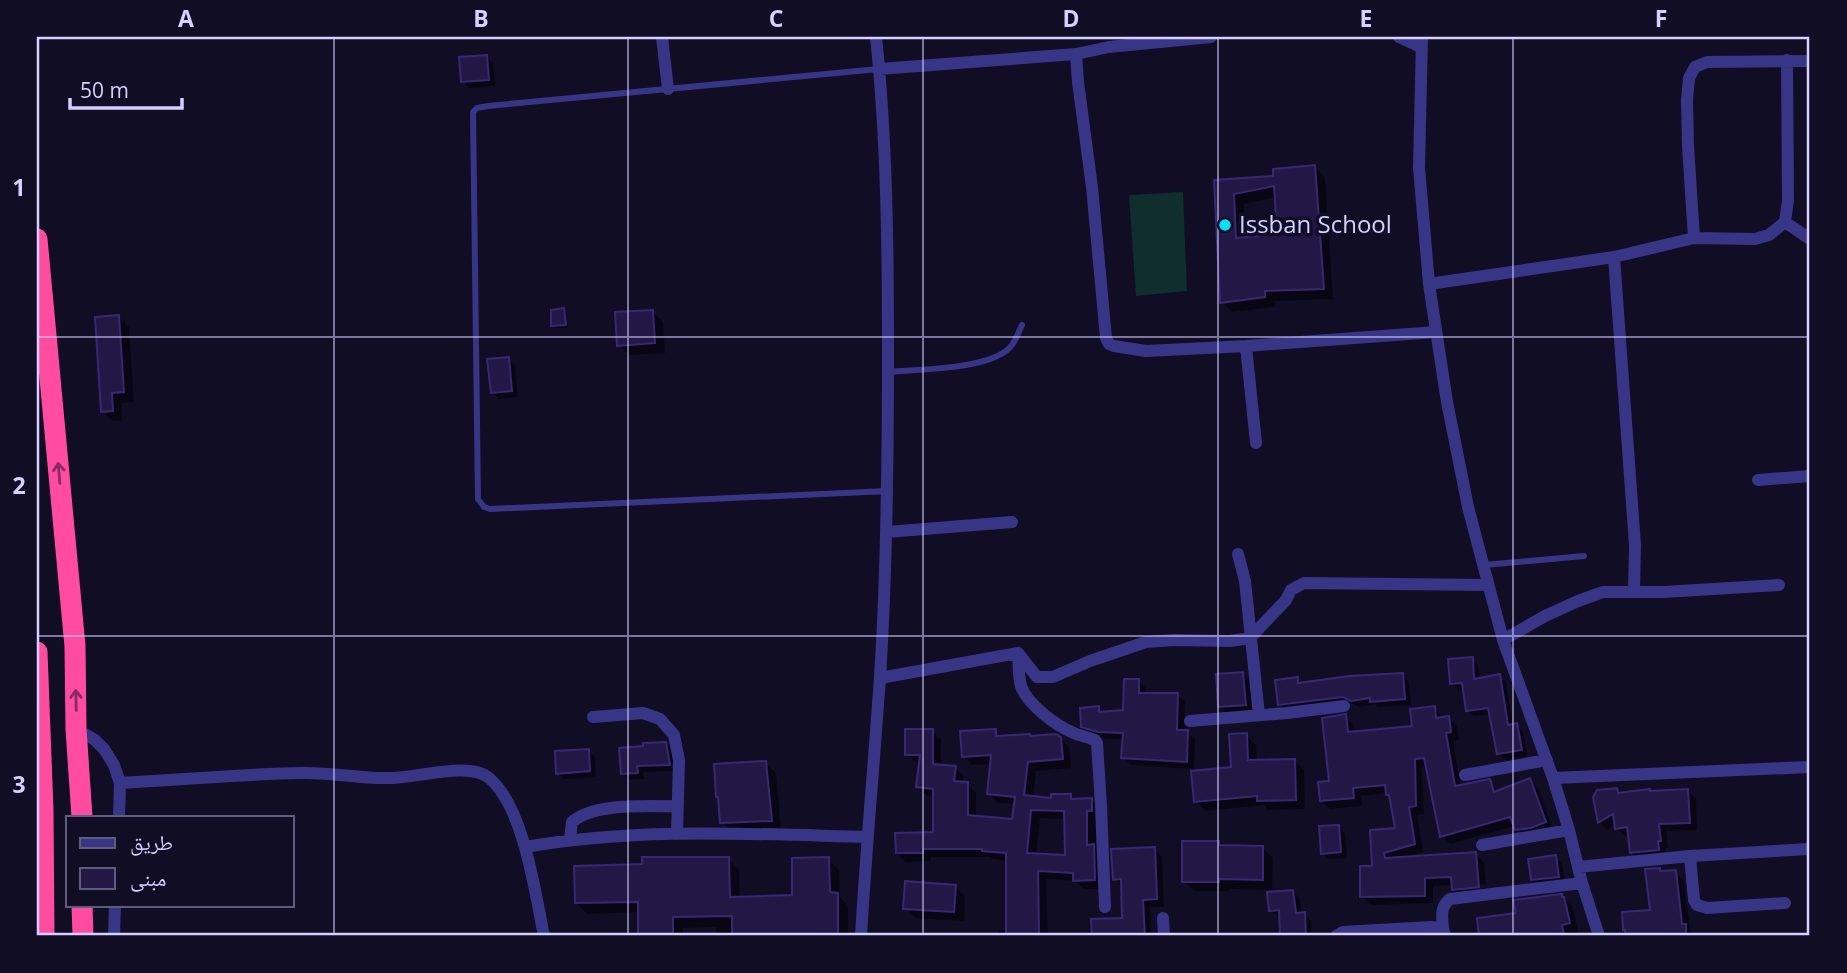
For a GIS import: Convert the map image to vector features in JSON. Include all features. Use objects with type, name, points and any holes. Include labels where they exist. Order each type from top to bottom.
[{"type":"highway","points":[[37,239],[75,646],[76,729],[82,816]]},
{"type":"highway","points":[[37,652],[43,810],[44,936]]},
{"type":"highway","points":[[82,906],[83,936]]},
{"type":"street","points":[[662,37],[668,89]]},
{"type":"street","points":[[862,936],[880,678],[888,491],[888,259],[876,37]]},
{"type":"street","points":[[879,69],[1076,54],[1109,47],[1211,37]]},
{"type":"street","points":[[1399,37],[1421,42],[1419,168],[1429,284],[1447,402],[1468,507],[1503,640],[1553,778],[1599,936]]},
{"type":"street","points":[[1076,54],[1106,338],[1109,344],[1146,351],[1436,332]]},
{"type":"street","points":[[1429,284],[1614,257],[1694,238],[1755,239],[1769,234],[1784,222],[1788,201],[1787,60]]},
{"type":"street","points":[[1694,238],[1687,100],[1689,78],[1695,67],[1707,62],[1810,61]]},
{"type":"street","points":[[1784,222],[1810,239]]},
{"type":"street","points":[[1614,257],[1635,545],[1634,591]]},
{"type":"street","points":[[1246,346],[1256,443]]},
{"type":"street","points":[[1758,480],[1810,476]]},
{"type":"street","points":[[887,532],[1012,522]]},
{"type":"street","points":[[1238,554],[1245,580],[1259,715]]},
{"type":"street","points":[[1018,653],[1037,677],[1053,677],[1146,642],[1230,641],[1250,638],[1286,600],[1291,590],[1304,583],[1487,585]]},
{"type":"street","points":[[1503,640],[1545,616],[1603,592],[1664,592],[1779,585]]},
{"type":"street","points":[[880,678],[1018,653]]},
{"type":"street","points":[[1018,653],[1020,683],[1025,695],[1057,723],[1074,734],[1097,743],[1105,907]]},
{"type":"street","points":[[1190,721],[1344,706]]},
{"type":"street","points":[[593,717],[643,713],[660,719],[674,735],[679,760],[677,834]]},
{"type":"street","points":[[76,729],[95,740],[114,765],[120,783],[119,816]]},
{"type":"street","points":[[1465,775],[1547,760]]},
{"type":"street","points":[[1553,778],[1810,767]]},
{"type":"street","points":[[120,783],[303,773],[392,778],[468,770],[482,772],[493,780],[502,792],[525,847],[544,936]]},
{"type":"street","points":[[570,839],[572,822],[587,812],[610,808],[677,806]]},
{"type":"street","points":[[1482,845],[1569,830]]},
{"type":"street","points":[[525,847],[570,839],[677,834],[867,837]]},
{"type":"street","points":[[1578,867],[1690,856],[1808,849]]},
{"type":"street","points":[[1690,856],[1693,900],[1697,905],[1707,908],[1785,903]]},
{"type":"street","points":[[1336,936],[1343,932],[1431,927],[1444,932],[1441,911],[1450,899],[1582,883]]},
{"type":"street","points":[[114,936],[115,906]]},
{"type":"street","points":[[1163,919],[1164,936]]},
{"type":"lane","points":[[879,69],[488,106],[472,112],[478,499],[484,507],[490,509],[888,491]]},
{"type":"lane","points":[[888,372],[973,364],[995,358],[1012,346],[1022,325]]},
{"type":"lane","points":[[1483,565],[1584,556]]},
{"type":"green space","points":[[1183,192],[1187,291],[1136,296],[1129,195]]},
{"type":"building","points":[[487,55],[489,80],[461,82],[459,57]]},
{"type":"building","points":[[1315,165],[1324,289],[1265,291],[1265,297],[1220,303],[1214,180],[1273,176],[1273,169]],"holes":[[[1274,186],[1277,234],[1236,238],[1234,194]]]},
{"type":"building","points":[[564,308],[566,325],[551,326],[551,310]]},
{"type":"building","points":[[653,310],[655,343],[617,346],[615,312]]},
{"type":"building","points":[[119,315],[124,392],[112,393],[113,411],[101,412],[95,317]]},
{"type":"building","points":[[509,357],[512,391],[491,393],[487,359]]},
{"type":"building","points":[[1473,657],[1474,679],[1500,674],[1508,725],[1517,723],[1522,750],[1497,754],[1488,708],[1466,711],[1462,683],[1450,684],[1448,659]]},
{"type":"building","points":[[1243,672],[1246,705],[1218,707],[1216,674]]},
{"type":"building","points":[[1403,673],[1405,699],[1370,702],[1370,698],[1351,701],[1343,697],[1278,705],[1275,680],[1298,677],[1298,683],[1349,676]]},
{"type":"building","points":[[1124,679],[1139,679],[1139,693],[1178,693],[1177,730],[1188,730],[1187,762],[1121,758],[1123,733],[1098,732],[1081,727],[1080,708],[1099,706],[1099,712],[1123,710]]},
{"type":"building","points":[[1435,706],[1436,718],[1449,716],[1451,732],[1446,733],[1455,786],[1490,779],[1494,792],[1530,778],[1546,822],[1515,830],[1510,817],[1440,837],[1424,758],[1415,759],[1416,806],[1409,807],[1415,844],[1384,853],[1385,858],[1476,852],[1479,887],[1452,890],[1451,877],[1425,878],[1425,896],[1360,897],[1360,866],[1372,866],[1370,830],[1395,828],[1389,795],[1386,795],[1385,785],[1353,788],[1354,798],[1320,801],[1318,782],[1329,781],[1322,718],[1346,714],[1348,732],[1412,726],[1410,709]]},
{"type":"building","points":[[905,729],[933,729],[933,764],[956,766],[954,781],[968,782],[968,815],[1012,819],[1015,797],[987,794],[991,755],[962,757],[960,731],[996,729],[996,736],[1056,734],[1061,737],[1063,759],[1028,762],[1024,795],[1051,798],[1051,794],[1071,794],[1071,799],[1092,798],[1092,811],[1087,811],[1087,845],[1094,844],[1095,880],[1073,881],[1073,873],[1038,871],[1039,936],[1006,936],[1006,853],[982,849],[923,849],[923,853],[896,853],[895,833],[933,832],[933,789],[916,787],[920,755],[905,755]],"holes":[[[1031,810],[1064,811],[1065,855],[1027,853]]]},
{"type":"building","points":[[1247,733],[1248,760],[1295,759],[1296,800],[1257,801],[1257,796],[1194,802],[1191,771],[1231,767],[1229,734]]},
{"type":"building","points":[[666,742],[670,765],[637,766],[638,773],[621,774],[619,748]]},
{"type":"building","points":[[589,749],[590,771],[556,774],[555,751]]},
{"type":"building","points":[[766,761],[772,821],[720,823],[714,764]]},
{"type":"building","points":[[1617,788],[1618,793],[1650,789],[1688,789],[1690,823],[1659,824],[1659,850],[1630,853],[1627,827],[1615,829],[1613,814],[1598,823],[1593,797],[1597,790]]},
{"type":"building","points":[[1339,825],[1341,852],[1321,854],[1319,826]]},
{"type":"building","points":[[1182,841],[1219,841],[1219,845],[1263,846],[1263,880],[1182,882]]},
{"type":"building","points":[[1155,847],[1157,899],[1143,900],[1145,936],[1092,936],[1091,919],[1122,918],[1121,879],[1113,880],[1111,849]]},
{"type":"building","points":[[1556,855],[1559,877],[1531,880],[1528,859]]},
{"type":"building","points":[[642,857],[729,857],[730,897],[792,895],[792,858],[829,857],[830,892],[838,893],[838,936],[732,936],[732,916],[673,917],[673,936],[638,936],[638,902],[575,903],[574,866],[642,864]]},
{"type":"building","points":[[1660,868],[1660,871],[1676,870],[1682,924],[1686,924],[1686,936],[1626,936],[1622,912],[1650,910],[1645,869]]},
{"type":"building","points":[[905,881],[956,885],[954,912],[903,909]]},
{"type":"building","points":[[1293,890],[1296,913],[1305,912],[1306,936],[1280,936],[1279,910],[1269,911],[1267,892]]},
{"type":"building","points":[[1562,894],[1570,923],[1562,925],[1564,935],[1479,936],[1477,918],[1516,913],[1513,900]]},
{"type":"place","name":"Issban School","points":[[1225,225]]}]
